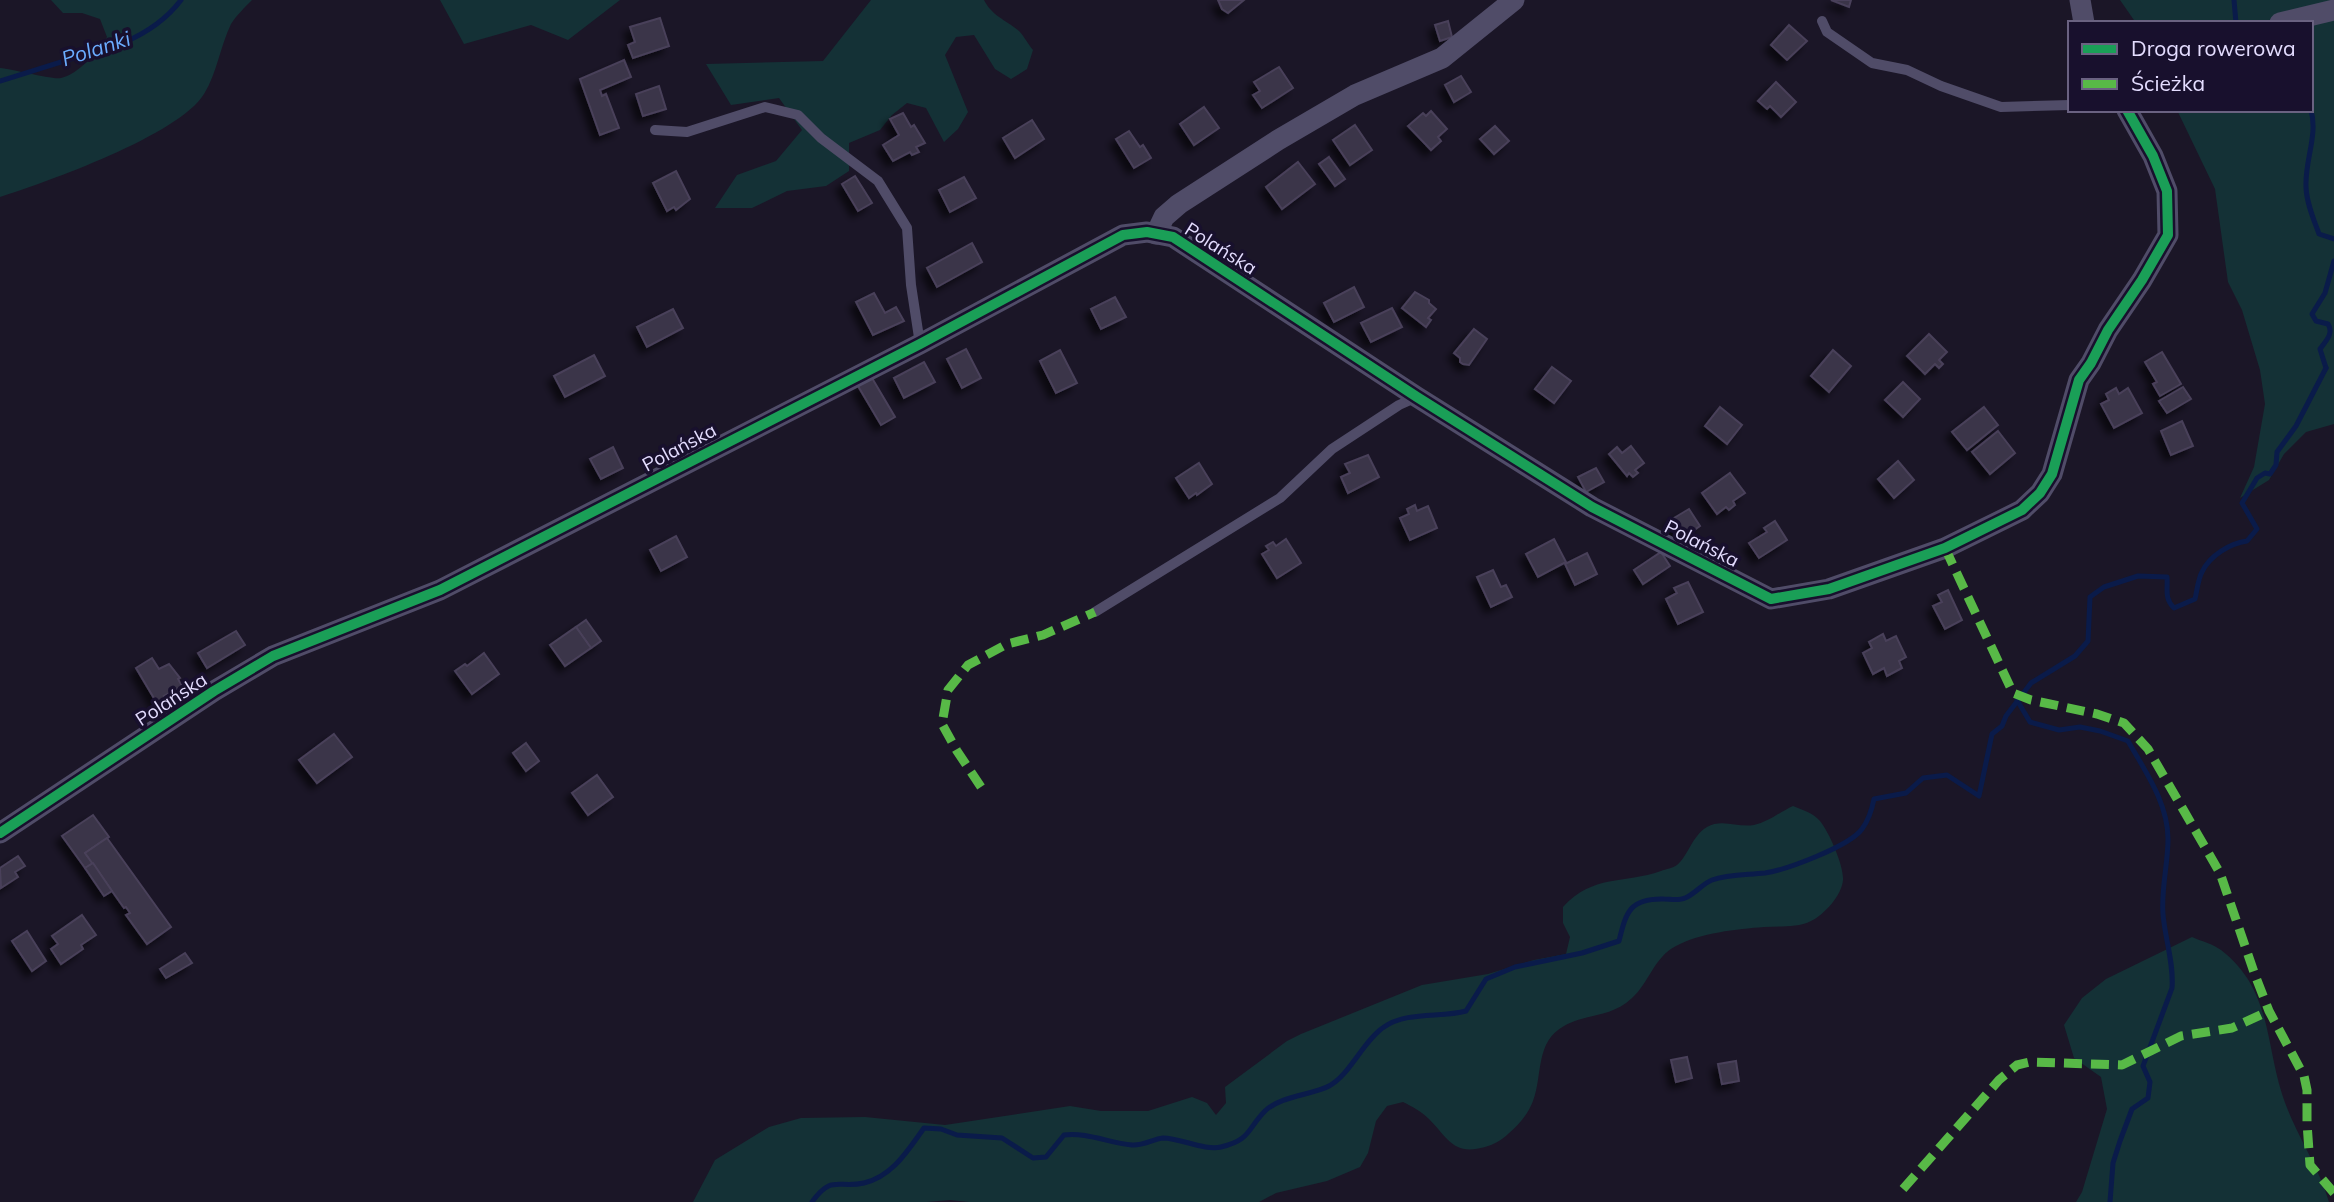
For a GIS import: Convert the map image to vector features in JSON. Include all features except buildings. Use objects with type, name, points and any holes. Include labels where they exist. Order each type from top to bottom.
[{"type":"street","points":[[1156,234],[1164,217],[1179,204],[1354,95],[1442,58],[1514,0]]},
{"type":"street","points":[[2080,0],[2084,21]]},
{"type":"street","points":[[2288,21],[2334,10]]},
{"type":"street","name":"Polańska","points":[[0,834],[214,691],[272,656],[440,590],[920,344],[1123,235],[1147,232],[1173,237],[1417,397],[1592,507],[1771,599],[1829,589],[1945,548],[2022,510],[2040,493],[2052,474],[2080,380],[2168,235],[2167,191],[2153,156],[2128,112]]},
{"type":"lane","points":[[1822,21],[1827,32],[1872,63],[1906,70],[1941,86],[2001,107],[2068,105]]},
{"type":"lane","points":[[655,130],[687,132],[765,107],[799,115],[821,138],[878,181],[907,228],[911,285],[920,344]]},
{"type":"lane","points":[[1095,612],[1280,498],[1332,449],[1399,405],[1417,397]]},
{"type":"green space","points":[[51,0],[252,0],[231,24],[208,86],[190,110],[141,141],[79,169],[0,197],[0,68],[50,77],[68,76],[93,55],[107,37],[100,19],[82,13],[63,13]]},
{"type":"green space","points":[[440,0],[620,0],[568,40],[531,25],[464,44]]},
{"type":"green space","points":[[871,0],[984,0],[995,14],[1019,31],[1033,50],[1027,69],[1011,79],[995,69],[974,35],[956,37],[945,55],[968,112],[958,129],[944,142],[926,108],[907,103],[892,115],[880,130],[849,143],[849,171],[826,186],[787,191],[752,208],[715,208],[737,175],[776,161],[802,130],[779,98],[731,105],[706,64],[823,61]]},
{"type":"green space","points":[[2120,0],[2334,0],[2334,424],[2306,432],[2284,454],[2269,480],[2240,498],[2254,467],[2265,404],[2260,370],[2242,310],[2228,282],[2215,189],[2178,112],[2313,112],[2313,21],[2135,21]]},
{"type":"green space","points":[[1793,806],[1820,821],[1835,849],[1843,880],[1832,904],[1806,923],[1719,932],[1696,938],[1668,951],[1638,992],[1624,1004],[1573,1022],[1555,1033],[1544,1050],[1536,1091],[1529,1110],[1506,1136],[1488,1146],[1465,1149],[1452,1144],[1429,1119],[1403,1102],[1387,1106],[1376,1121],[1368,1153],[1360,1167],[1327,1181],[1276,1193],[1259,1202],[693,1202],[715,1160],[769,1127],[801,1118],[865,1117],[945,1125],[1070,1106],[1101,1111],[1148,1111],[1192,1097],[1207,1103],[1216,1115],[1226,1103],[1225,1087],[1287,1041],[1422,985],[1488,974],[1534,960],[1566,954],[1570,937],[1563,923],[1563,907],[1586,889],[1675,866],[1698,835],[1713,824],[1754,825]]},
{"type":"green space","points":[[2192,937],[2221,950],[2237,965],[2258,998],[2282,1094],[2329,1202],[2076,1202],[2082,1192],[2107,1109],[2101,1077],[2074,1058],[2064,1025],[2082,998],[2106,979]]},
{"type":"waterway","name":"Polanki","points":[[0,81],[125,42],[156,25],[181,0]]},
{"type":"waterway","points":[[2234,0],[2236,21]]},
{"type":"waterway","points":[[2311,112],[2313,129],[2306,176],[2307,198],[2319,234],[2334,239]]},
{"type":"waterway","points":[[2326,368],[2320,349],[2328,337],[2330,327],[2316,321],[2312,314],[2325,293],[2334,261]]},
{"type":"waterway","points":[[812,1202],[830,1185],[864,1183],[883,1175],[899,1161],[924,1128],[941,1129],[957,1135],[1002,1138],[1033,1158],[1046,1157],[1064,1135],[1081,1135],[1132,1145],[1163,1138],[1215,1148],[1231,1144],[1248,1133],[1271,1106],[1322,1089],[1337,1081],[1384,1027],[1413,1017],[1466,1011],[1486,979],[1515,967],[1582,953],[1619,941],[1627,915],[1637,904],[1653,899],[1683,899],[1718,878],[1775,871],[1817,856],[1855,836],[1870,815],[1874,799],[1906,793],[1923,778],[1947,775],[1979,796],[1992,734],[2002,726],[2006,716],[2031,683],[2075,656],[2088,641],[2090,597],[2104,587],[2138,576],[2167,577],[2168,597],[2174,608],[2195,599],[2201,575],[2210,560],[2228,547],[2247,541],[2257,529],[2242,503],[2257,478],[2265,473],[2270,474],[2276,465],[2277,452],[2296,426],[2326,368]]},
{"type":"waterway","points":[[2017,700],[2030,722],[2059,730],[2080,727],[2128,741],[2160,800],[2167,826],[2168,848],[2163,905],[2172,988],[2143,1066],[2150,1082],[2148,1098],[2132,1109],[2113,1163],[2110,1202]]},
{"type":"marked path","points":[[1945,548],[2013,693],[2124,723],[2148,749],[2220,873],[2269,1011],[2304,1076],[2310,1165],[2334,1193]]},
{"type":"marked path","points":[[981,787],[942,724],[948,690],[968,665],[1007,644],[1043,635],[1095,612]]},
{"type":"marked path","points":[[1903,1189],[1999,1080],[2017,1065],[2030,1062],[2122,1065],[2181,1036],[2232,1028],[2269,1011]]},
{"type":"cycle path","points":[[0,833],[214,691],[273,656],[440,590],[920,344],[1123,235],[1147,232],[1173,237],[1417,397],[1592,507],[1771,599],[1829,589],[1945,548],[2022,510],[2040,493],[2052,474],[2079,380],[2168,235],[2167,191],[2153,156],[2128,112]]}]
